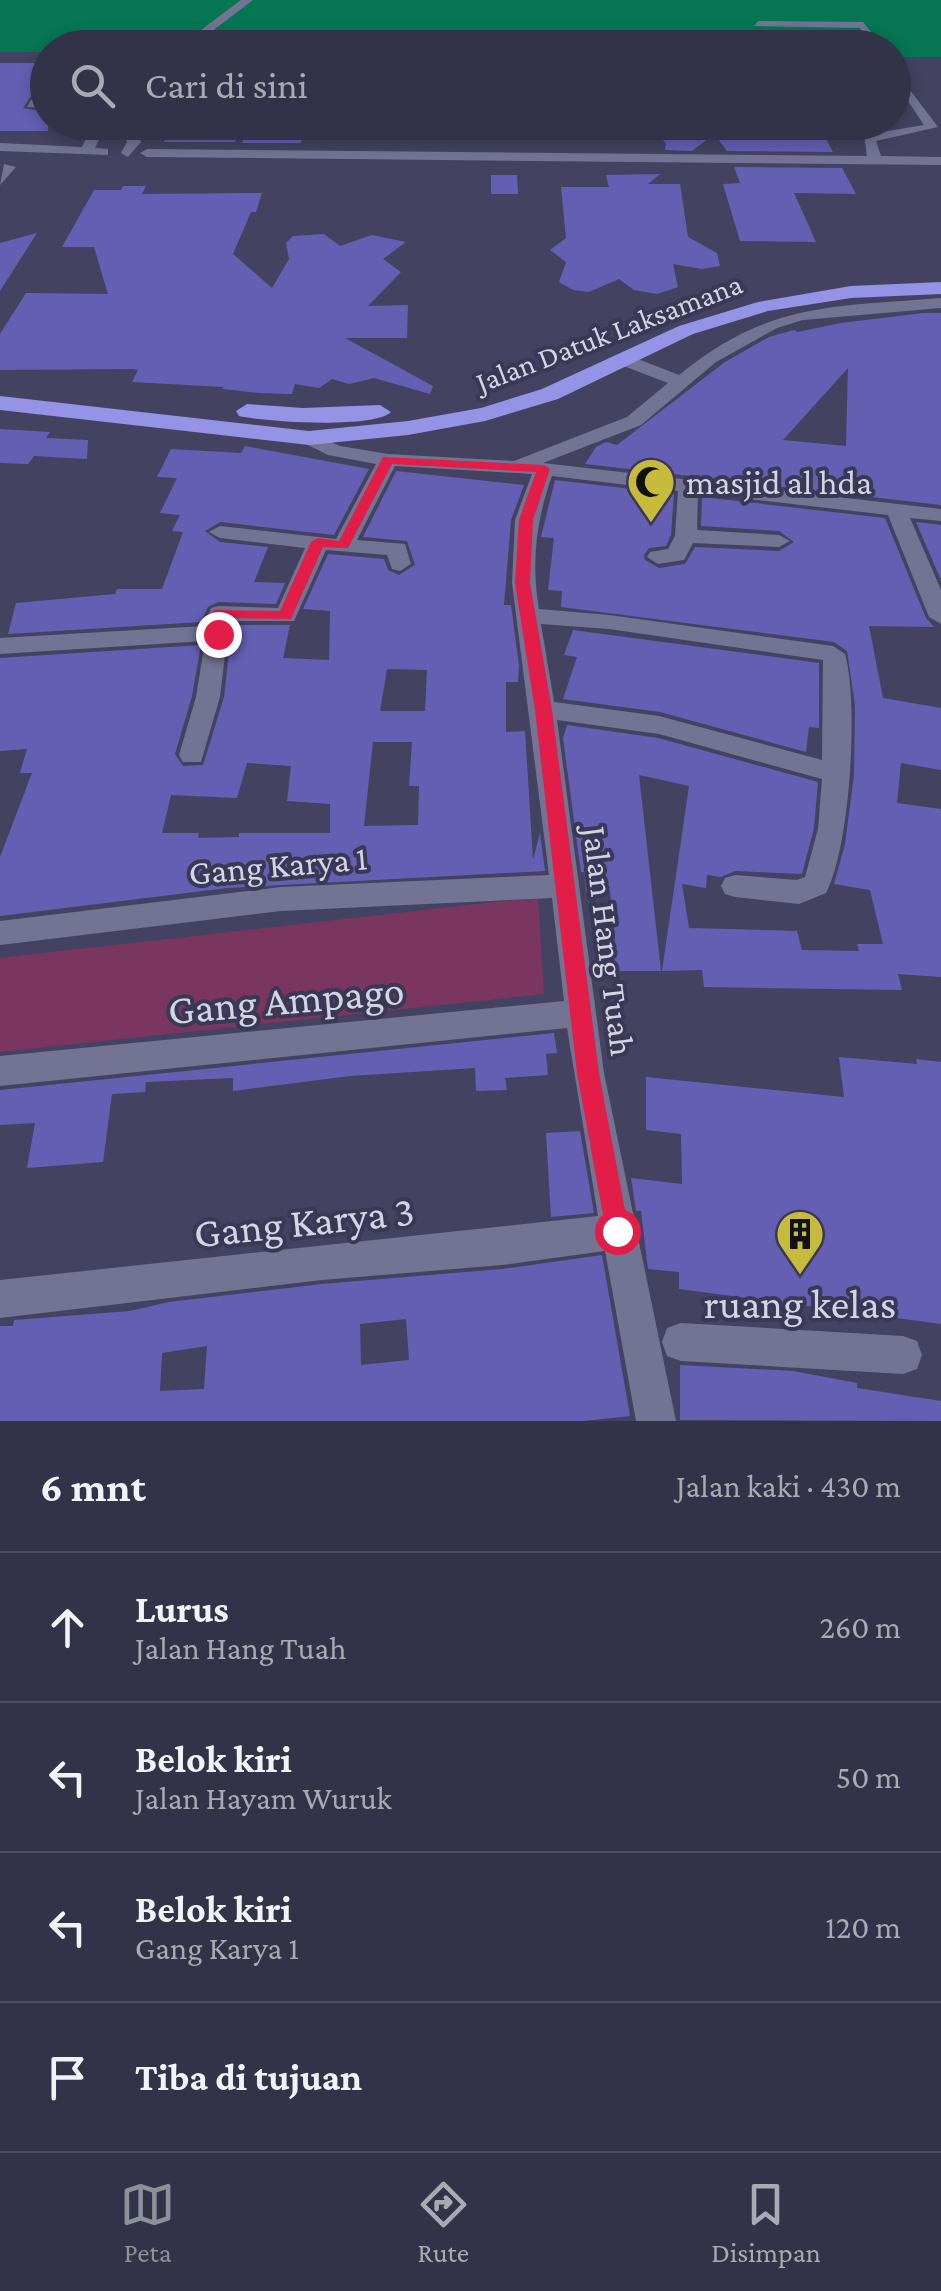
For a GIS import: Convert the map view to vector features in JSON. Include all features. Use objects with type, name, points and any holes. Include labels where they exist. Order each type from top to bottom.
[{"type":"highway","name":"Jalan Datuk Laksamana","points":[[0,385],[270,414],[406,411],[514,387],[713,303],[804,284],[937,295]]},
{"type":"highway","name":"Jalan Datuk Laksamana","points":[[0,403],[309,438],[408,428],[486,414],[550,394],[686,330],[727,316],[802,298],[937,295]]},
{"type":"street","points":[[207,30],[248,0]]},
{"type":"street","points":[[758,24],[864,25],[867,30]]},
{"type":"street","points":[[911,96],[932,126],[911,130]]},
{"type":"street","points":[[86,152],[92,140]]},
{"type":"street","points":[[133,140],[136,153]]},
{"type":"street","points":[[870,140],[875,160]]},
{"type":"street","points":[[0,148],[14,159],[107,152],[941,160]]},
{"type":"street","points":[[0,181],[14,159]]},
{"type":"street","points":[[528,469],[634,422],[710,358],[770,324],[882,298]]},
{"type":"street","points":[[627,360],[681,382]]},
{"type":"street","points":[[309,438],[335,451],[388,460],[528,469],[941,515]]},
{"type":"street","points":[[343,546],[388,460]]},
{"type":"street","name":"Jalan Hang Tuah","points":[[528,469],[522,553],[528,616],[544,710],[580,1013],[617,1231],[661,1339],[656,1421]]},
{"type":"street","points":[[658,557],[676,555],[686,536],[688,488]]},
{"type":"street","points":[[896,510],[941,617]]},
{"type":"street","points":[[220,532],[397,548],[400,564]]},
{"type":"street","points":[[686,536],[780,541]]},
{"type":"street","points":[[192,755],[208,698],[220,613],[286,616],[318,542]]},
{"type":"street","points":[[528,616],[609,622],[830,652],[835,658],[834,820],[816,885],[799,892],[735,886]]},
{"type":"street","points":[[0,646],[218,634]]},
{"type":"street","points":[[544,710],[658,726],[836,773]]},
{"type":"street","name":"Gang Karya 1","points":[[0,933],[281,899],[563,886]]},
{"type":"street","name":"Gang Ampago","points":[[0,1071],[580,1013]]},
{"type":"street","name":"Gang Karya 3","points":[[0,1299],[322,1262],[502,1247],[617,1231]]},
{"type":"street","points":[[661,1339],[904,1355]]},
{"type":"shaded area","points":[[0,0],[941,0],[941,57],[911,57],[911,30],[30,30],[30,52],[0,52]]},
{"type":"shaded area","points":[[538,897],[544,994],[0,1052],[0,958]]},
{"type":"building","points":[[0,63],[30,63],[30,98],[23,108],[30,109],[30,131],[0,131]]},
{"type":"building","points":[[165,140],[236,140],[235,142]]},
{"type":"building","points":[[243,140],[302,140],[301,143],[242,143]]},
{"type":"building","points":[[663,140],[706,140],[692,151],[665,150]]},
{"type":"building","points":[[719,140],[827,140],[833,152],[727,151]]},
{"type":"building","points":[[734,167],[842,168],[856,194],[794,193],[816,242],[740,241],[723,184],[740,183]]},
{"type":"building","points":[[660,174],[648,184],[680,184],[688,237],[717,253],[720,266],[702,269],[673,264],[678,287],[657,294],[634,290],[619,279],[589,292],[573,290],[559,282],[566,262],[550,250],[566,238],[561,187],[609,187],[606,175]]},
{"type":"building","points":[[491,175],[517,175],[518,194],[491,194]]},
{"type":"building","points":[[123,186],[146,186],[142,194],[262,193],[233,254],[272,288],[289,259],[286,243],[293,236],[324,234],[340,246],[372,235],[406,242],[383,259],[401,272],[368,306],[408,305],[407,338],[345,338],[433,386],[430,394],[374,378],[349,384],[332,379],[319,388],[295,384],[292,394],[132,382],[138,370],[133,369],[0,370],[0,334],[26,293],[108,294],[94,247],[62,247],[94,190],[121,190]]},
{"type":"building","points":[[37,233],[0,291],[0,243]]},
{"type":"building","points":[[941,313],[941,505],[585,464],[596,447],[606,442],[617,445],[725,362],[769,337],[841,323]],"holes":[[[848,368],[846,446],[783,440]]]},
{"type":"building","points":[[0,429],[50,432],[46,438],[88,440],[87,459],[34,456],[28,464],[0,463]]},
{"type":"building","points":[[245,446],[369,469],[334,535],[220,522],[205,531],[220,542],[268,547],[254,582],[285,583],[276,604],[218,602],[208,607],[201,622],[8,634],[16,603],[115,594],[117,589],[162,589],[183,532],[172,531],[180,515],[160,513],[177,478],[157,477],[171,449],[241,453]]},
{"type":"building","points":[[396,471],[524,485],[511,520],[504,605],[511,605],[519,666],[518,682],[506,682],[506,732],[525,731],[533,860],[540,833],[545,871],[227,888],[0,916],[0,857],[32,773],[20,773],[27,749],[0,751],[0,658],[201,645],[192,696],[175,754],[183,766],[203,765],[224,697],[232,625],[290,625],[283,658],[329,660],[330,611],[303,609],[328,554],[384,559],[388,570],[399,575],[415,565],[407,541],[363,537]],"holes":[[[387,669],[427,670],[425,711],[380,711]],[[373,742],[412,742],[409,786],[419,786],[418,825],[364,826]],[[247,763],[291,766],[287,801],[330,804],[330,833],[239,833],[239,837],[198,838],[199,833],[162,833],[171,795],[237,798]]]},
{"type":"building","points":[[555,480],[674,494],[671,535],[666,546],[649,548],[644,555],[645,560],[659,568],[685,564],[695,547],[779,551],[794,542],[779,531],[701,526],[702,497],[885,518],[926,618],[934,627],[869,626],[883,698],[941,708],[941,770],[901,763],[897,803],[941,809],[941,977],[898,974],[902,990],[704,987],[702,970],[662,971],[689,786],[639,775],[661,971],[600,971],[597,940],[615,940],[610,891],[586,892],[563,738],[567,725],[658,738],[818,782],[814,828],[802,874],[735,871],[721,877],[707,875],[706,888],[682,884],[689,928],[797,931],[802,950],[859,951],[857,944],[883,944],[870,890],[834,884],[845,844],[854,775],[855,705],[847,651],[834,642],[561,607],[562,591],[548,590],[554,538],[541,537]]},
{"type":"building","points":[[916,522],[941,525],[941,578],[940,578]]},
{"type":"building","points":[[573,630],[819,663],[819,728],[809,727],[806,752],[660,712],[563,699],[577,657],[564,655]]},
{"type":"building","points":[[554,1033],[557,1053],[546,1054],[548,1075],[505,1078],[507,1090],[476,1091],[475,1068],[350,1076],[233,1091],[233,1078],[146,1082],[145,1092],[112,1094],[103,1162],[27,1168],[35,1123],[0,1125],[0,1090]]},
{"type":"building","points":[[839,1057],[917,1064],[916,1059],[941,1062],[941,1324],[679,1289],[679,1272],[648,1269],[641,1211],[636,1211],[631,1178],[682,1184],[681,1134],[646,1130],[646,1077],[844,1097]]},
{"type":"building","points":[[580,1131],[594,1213],[551,1217],[546,1133]]},
{"type":"building","points":[[602,1255],[630,1416],[583,1421],[0,1421],[0,1326],[13,1326],[14,1320],[130,1311],[169,1302],[322,1284],[502,1269]],"holes":[[[406,1319],[409,1360],[361,1365],[360,1324]],[[207,1346],[204,1389],[160,1391],[162,1353]]]},
{"type":"building","name":"ruang kelas","points":[[680,1365],[793,1371],[857,1383],[857,1388],[941,1401],[941,1421],[680,1420]]},
{"type":"place","name":"masjid al hda","points":[[651,524]]},
{"type":"place","name":"ruang kelas","points":[[800,1276]]},
{"type":"route","points":[[218,634],[220,613],[286,616],[318,542],[343,546],[349,539],[388,460],[544,469],[526,520],[522,583],[544,710],[588,1073],[617,1231]]}]
